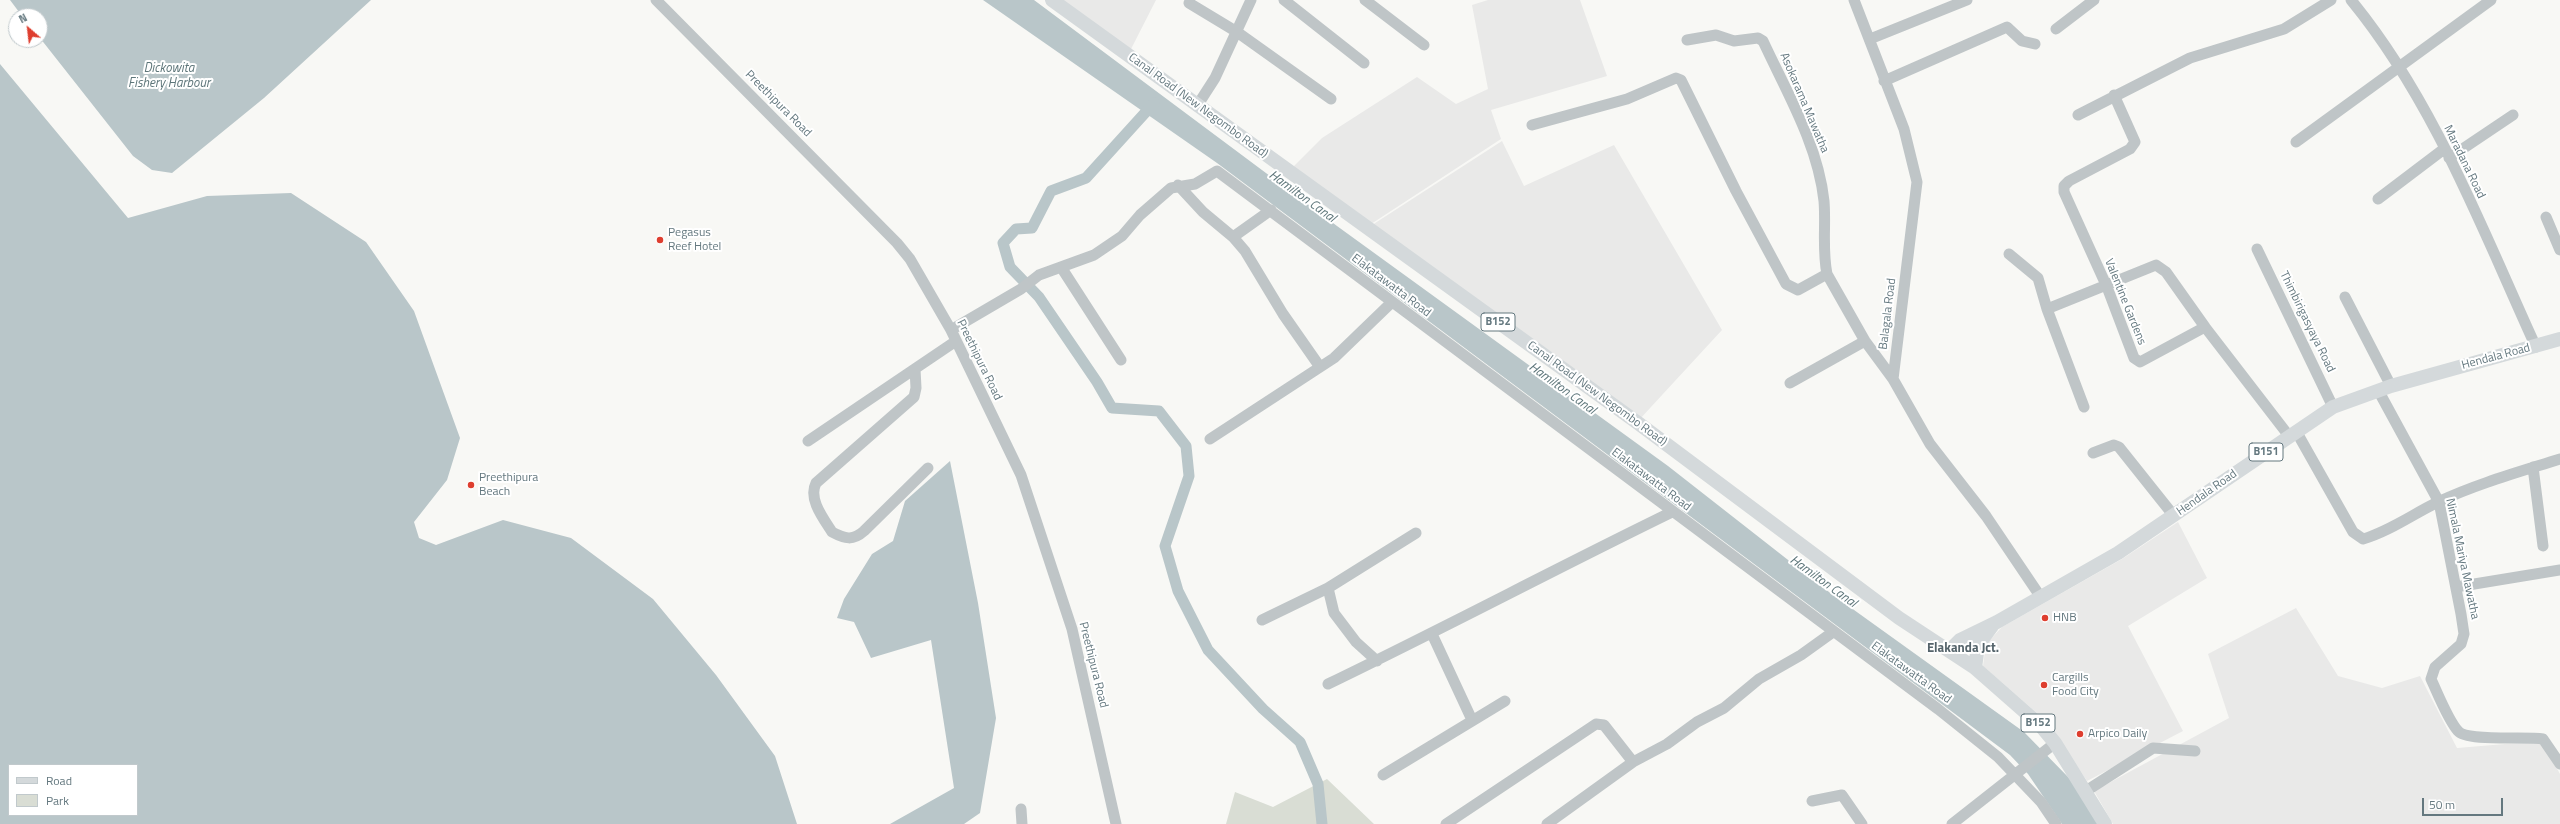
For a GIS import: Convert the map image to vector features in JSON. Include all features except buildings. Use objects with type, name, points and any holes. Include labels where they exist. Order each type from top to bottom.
[{"type":"main road","name":"Canal Road (New Negombo Road)","points":[[1052,0],[1638,423],[1899,618],[1950,650],[1975,668],[2041,726],[2050,746],[2086,791],[2105,824]]},
{"type":"main road","name":"Hendala Road","points":[[1950,650],[1960,640],[1997,622],[2040,596],[2118,553],[2174,516],[2292,433],[2333,407],[2384,388],[2536,347],[2560,339]]},
{"type":"main road","name":"Hendala Road","points":[[1975,668],[1978,645],[1997,622]]},
{"type":"street","name":"Preethipura Road","points":[[656,0],[897,243],[910,259],[951,330],[1021,475],[1070,621],[1116,824]]},
{"type":"street","points":[[1197,106],[1215,78],[1251,0]]},
{"type":"street","points":[[1284,0],[1364,63]]},
{"type":"street","points":[[1365,0],[1424,44]]},
{"type":"street","name":"Balagala Road","points":[[1854,0],[1870,39],[1884,81],[1904,129],[1917,182],[1892,379]]},
{"type":"street","points":[[1870,39],[1967,0]]},
{"type":"street","points":[[2056,29],[2094,0]]},
{"type":"street","points":[[2078,115],[2114,95],[2190,58],[2284,28],[2331,0]]},
{"type":"street","name":"Maradana Road","points":[[2351,0],[2380,35],[2399,65],[2446,154],[2536,347]]},
{"type":"street","points":[[2296,142],[2399,65],[2491,0]]},
{"type":"street","points":[[1189,3],[1237,32],[1331,99]]},
{"type":"street","points":[[1884,81],[2007,27],[2022,41],[2036,44]]},
{"type":"street","name":"Asokarama Mawatha","points":[[1687,40],[1716,35],[1734,41],[1758,38],[1763,41],[1812,149],[1824,200],[1825,262],[1827,274],[1864,341],[1892,379]]},
{"type":"street","points":[[1532,125],[1627,99],[1676,78],[1681,80],[1736,191],[1786,284],[1798,290],[1827,274]]},
{"type":"street","name":"Valentine Gardens","points":[[2114,95],[2135,142],[2130,149],[2069,181],[2064,186],[2064,192],[2107,287],[2136,361],[2140,362],[2205,327]]},
{"type":"street","points":[[2378,199],[2446,154],[2513,115]]},
{"type":"street","name":"Elakatawatta Road","points":[[1178,185],[1196,184],[1217,171],[1271,210],[1391,303],[1938,709],[2017,773],[2041,802],[2056,824]]},
{"type":"street","points":[[951,330],[1021,290],[1039,275],[1094,255],[1122,236],[1164,192],[1178,185],[1203,212],[1234,237],[1245,251],[1283,314],[1320,367]]},
{"type":"street","points":[[1234,237],[1271,210]]},
{"type":"street","points":[[2546,217],[2560,250]]},
{"type":"street","name":"Thimbirigasyaya Road","points":[[2257,249],[2333,407]]},
{"type":"street","points":[[2009,254],[2034,273],[2038,278],[2047,310],[2084,407]]},
{"type":"street","points":[[2047,310],[2107,287],[2156,265],[2166,272],[2205,327],[2292,433],[2353,532],[2363,539],[2376,535],[2439,502],[2533,467],[2560,459]]},
{"type":"street","points":[[1061,267],[1121,360]]},
{"type":"street","name":"Nimala Mariya Mawatha","points":[[2345,297],[2384,388],[2439,502],[2464,634],[2461,644],[2435,667],[2431,679],[2458,732],[2468,737],[2530,736],[2543,738],[2560,764]]},
{"type":"street","points":[[1210,438],[1334,358],[1391,303]]},
{"type":"street","points":[[808,441],[956,341]]},
{"type":"street","points":[[1790,383],[1864,341]]},
{"type":"street","points":[[915,369],[916,388],[914,397],[816,482],[813,489],[813,496],[832,532],[850,539],[858,537],[928,468]]},
{"type":"street","points":[[1892,379],[1930,444],[1986,516],[2040,596]]},
{"type":"street","points":[[2093,453],[2114,445],[2119,447],[2174,516]]},
{"type":"street","points":[[2533,467],[2543,546]]},
{"type":"street","points":[[1328,684],[1432,634],[1532,580],[1672,512]]},
{"type":"street","points":[[1262,620],[1328,588],[1416,533]]},
{"type":"street","points":[[2456,587],[2560,570]]},
{"type":"street","points":[[1328,588],[1334,613],[1356,642],[1377,660]]},
{"type":"street","points":[[1547,824],[1633,762],[1667,744],[1697,722],[1724,708],[1759,679],[1801,655],[1834,632]]},
{"type":"street","points":[[1432,634],[1472,720]]},
{"type":"street","points":[[1384,775],[1504,701]]},
{"type":"street","points":[[1446,824],[1596,724],[1604,725],[1633,762]]},
{"type":"street","points":[[1952,824],[2050,746]]},
{"type":"street","points":[[2086,791],[2153,748],[2195,751]]},
{"type":"street","points":[[1812,801],[1842,795],[1862,824]]},
{"type":"street","points":[[1020,809],[1022,824]]},
{"type":"shaded area","points":[[1061,0],[1156,0],[1130,51]]},
{"type":"shaded area","points":[[1488,0],[1580,0],[1607,76],[1491,110],[1501,139],[1368,226],[1290,170],[1322,138],[1417,77],[1456,104],[1488,89],[1472,5]]},
{"type":"shaded area","points":[[1502,141],[1524,186],[1614,145],[1722,330],[1639,420],[1369,227]]},
{"type":"shaded area","points":[[2178,522],[2207,578],[2128,626],[2183,731],[2087,781],[2046,721],[1983,666],[1986,644],[2002,627],[2122,559]]},
{"type":"shaded area","points":[[2296,608],[2338,676],[2382,688],[2420,676],[2457,748],[2529,742],[2540,744],[2549,754],[2560,774],[2560,824],[2113,824],[2094,791],[2229,718],[2208,654]]},
{"type":"green space","points":[[1327,779],[1374,824],[1226,824],[1235,792],[1273,807]]},
{"type":"water","name":"Dickowita Fishery Harbour","points":[[10,0],[371,0],[264,98],[172,173],[152,170],[133,156],[48,48],[48,8],[16,8]]},
{"type":"water","points":[[983,0],[1034,0],[1337,226],[1668,466],[1829,592],[2024,732],[2071,780],[2098,824],[2062,824],[2028,774],[2010,755],[1217,163]]},
{"type":"water","points":[[0,64],[128,218],[207,196],[291,193],[366,242],[414,311],[460,438],[447,480],[414,522],[419,538],[436,545],[503,520],[571,538],[653,599],[716,675],[775,756],[797,824],[0,824]]},
{"type":"water","points":[[950,461],[978,603],[996,718],[980,813],[964,824],[890,824],[954,788],[931,640],[871,658],[854,622],[837,618],[844,599],[872,554],[893,541],[905,501]]},
{"type":"waterway","points":[[1154,103],[1086,178],[1051,191],[1032,228],[1016,229],[1003,243],[1010,267],[1039,297],[1097,382],[1112,408],[1159,411],[1186,446],[1189,476],[1165,546],[1178,591],[1208,650],[1263,709],[1300,742],[1318,784],[1322,824]]},
{"type":"place","name":"Pegasus Reef Hotel","points":[[660,240]]},
{"type":"place","name":"Preethipura Beach","points":[[471,485]]},
{"type":"place","name":"HNB","points":[[2045,618]]},
{"type":"place","name":"Cargills Food City","points":[[2044,685]]},
{"type":"place","name":"Arpico Daily","points":[[2080,734]]},
{"type":"district","name":"Elakanda Jct.","points":[[1963,649]]},
{"type":"water label","name":"Hamilton Canal","points":[[1302,197]]},
{"type":"water label","name":"Hamilton Canal","points":[[1562,389]]},
{"type":"water label","name":"Hamilton Canal","points":[[1823,582]]}]
